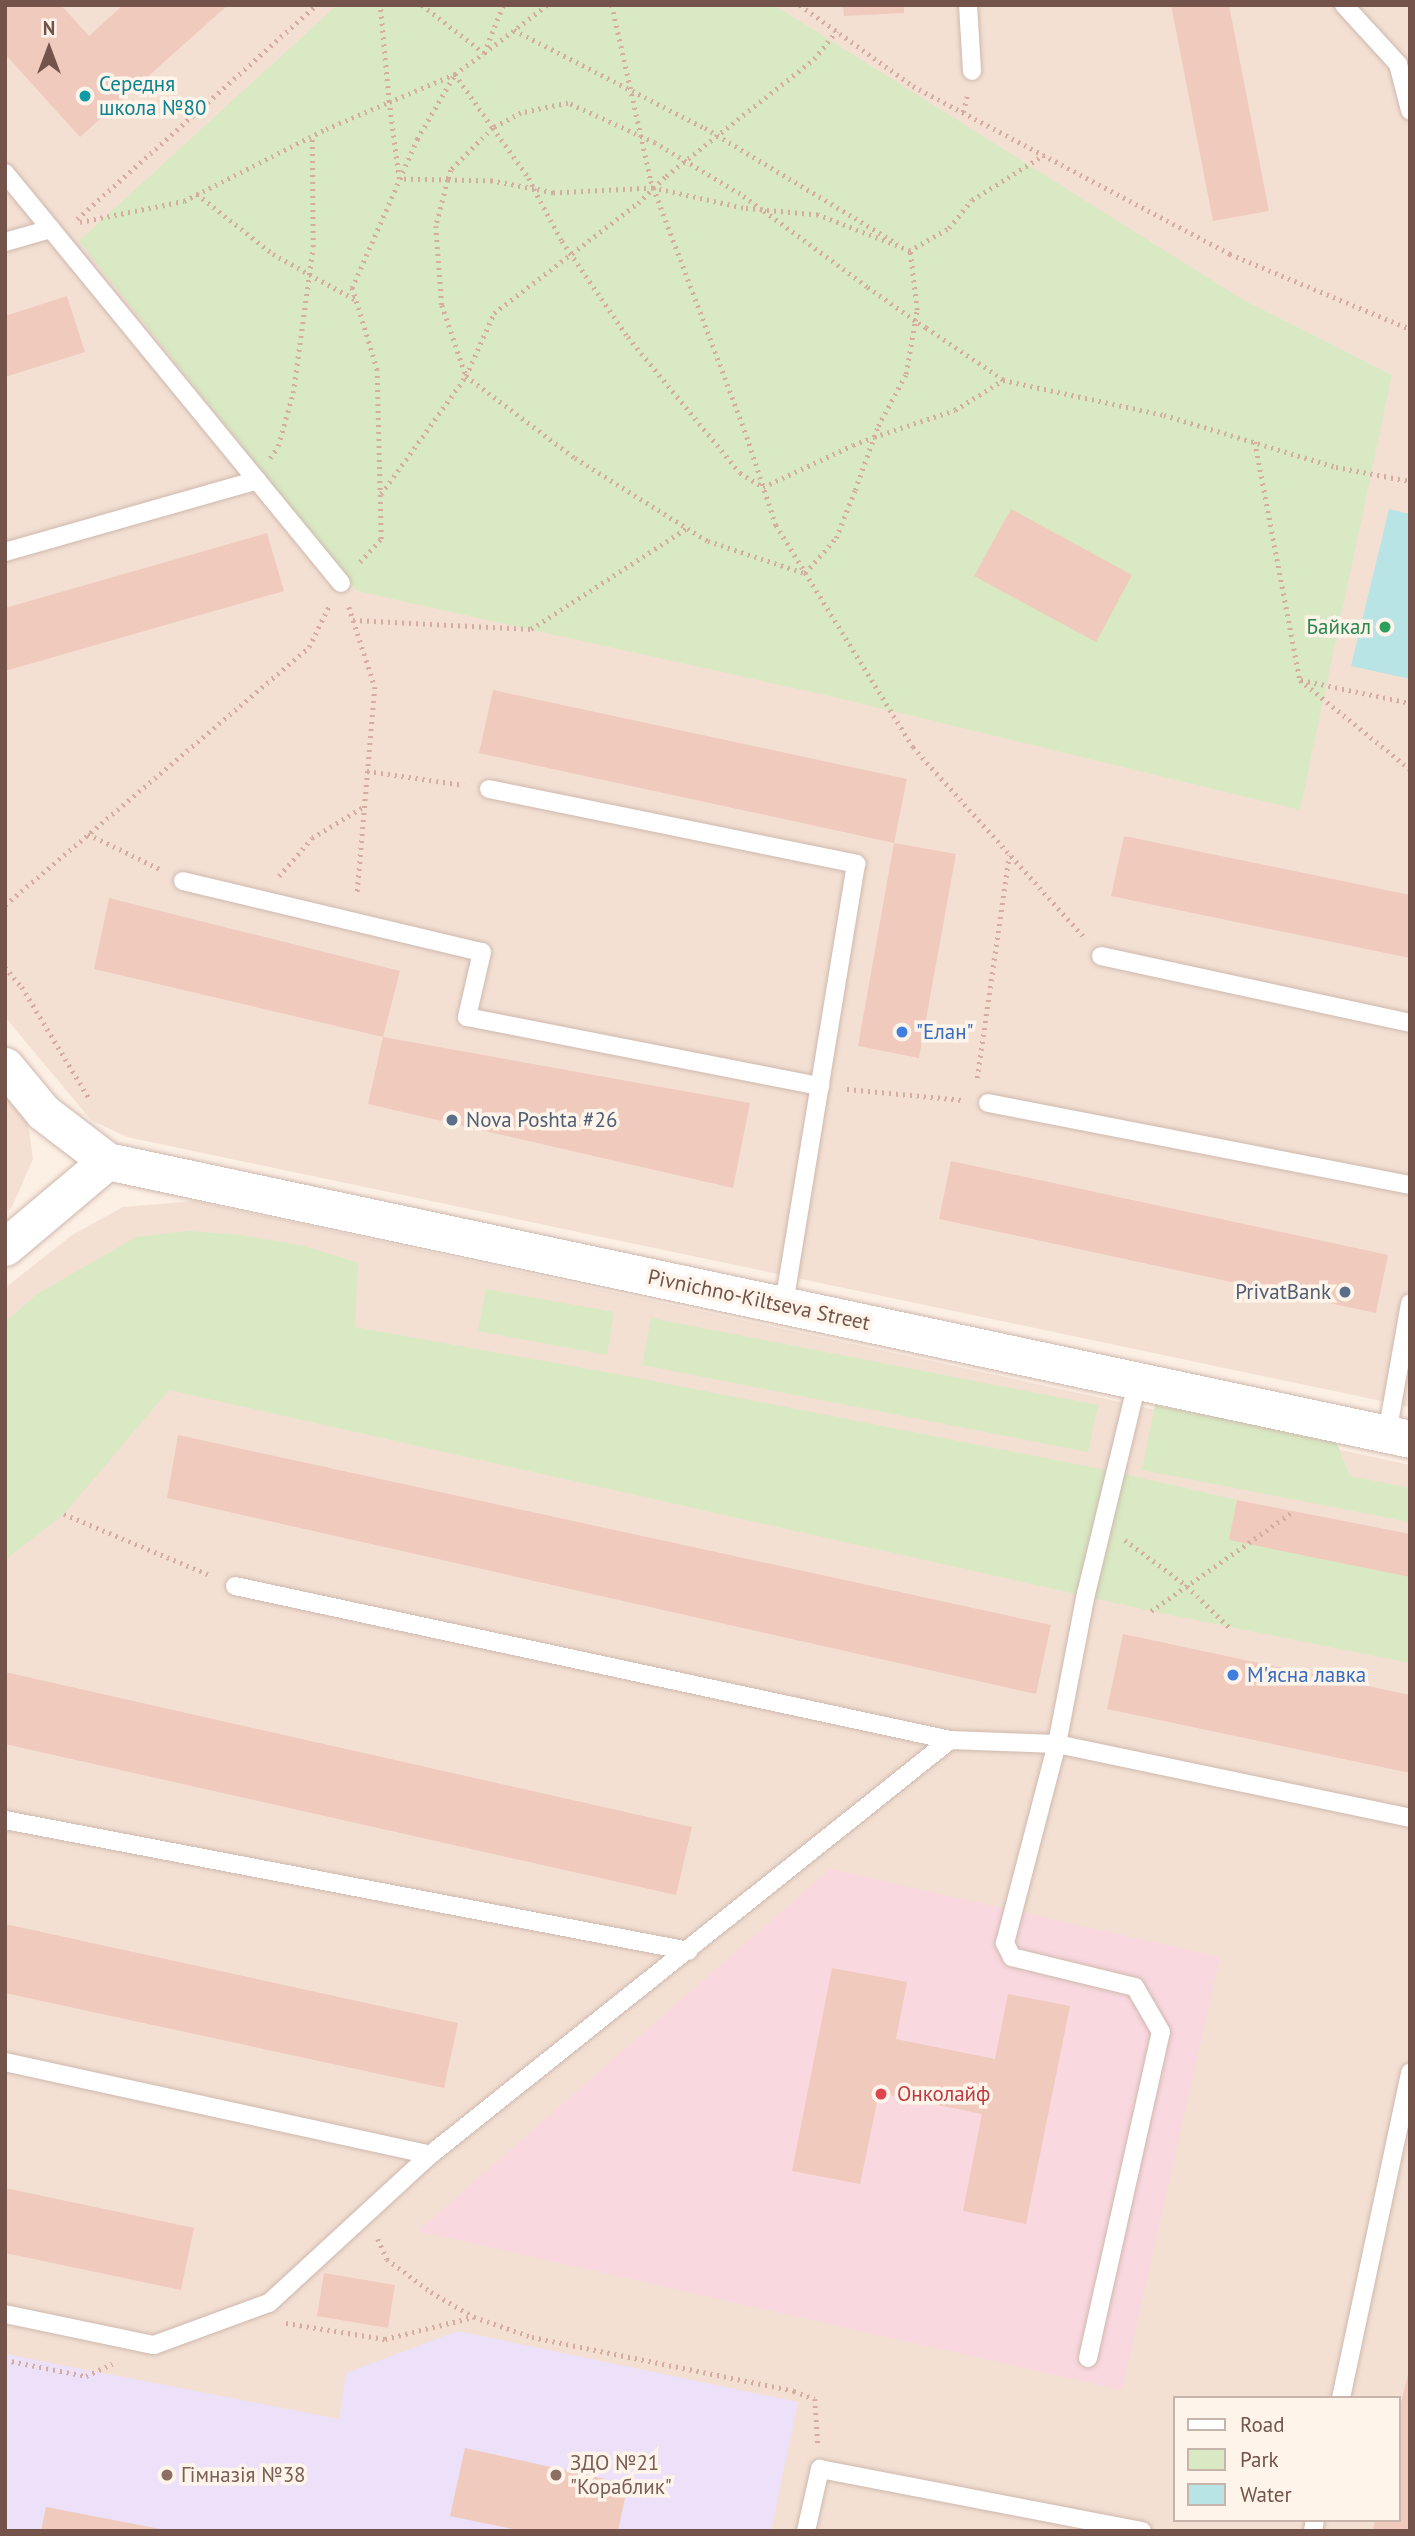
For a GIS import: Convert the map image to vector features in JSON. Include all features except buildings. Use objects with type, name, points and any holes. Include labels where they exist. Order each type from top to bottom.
[{"type":"street","points":[[5,1066],[43,1111],[107,1161],[5,1247]]},
{"type":"street","name":"Pivnichno-Kiltseva Street","points":[[107,1161],[1398,1437]]},
{"type":"lane","points":[[968,5],[972,71]]},
{"type":"lane","points":[[1344,5],[1398,64],[1410,110]]},
{"type":"lane","points":[[5,173],[341,583]]},
{"type":"lane","points":[[5,242],[51,229]]},
{"type":"lane","points":[[5,552],[257,480]]},
{"type":"lane","points":[[489,789],[856,864],[784,1305]]},
{"type":"lane","points":[[183,881],[482,952],[467,1017],[820,1086]]},
{"type":"lane","points":[[1101,956],[1410,1023]]},
{"type":"lane","points":[[981,1102],[1410,1185]]},
{"type":"lane","points":[[1398,1437],[1410,1303]]},
{"type":"lane","points":[[1087,2358],[1161,2032],[1135,1987],[1012,1956],[1005,1943],[1057,1744],[1102,1524],[1137,1383]]},
{"type":"lane","points":[[235,1586],[950,1740],[1057,1744],[1410,1818]]},
{"type":"lane","points":[[5,2314],[154,2345],[269,2303],[430,2155],[689,1951],[950,1740]]},
{"type":"lane","points":[[5,1820],[689,1951]]},
{"type":"lane","points":[[5,2062],[430,2155]]},
{"type":"lane","points":[[1341,2396],[1410,2072]]},
{"type":"lane","points":[[806,2531],[820,2469],[1142,2531]]},
{"type":"path","points":[[316,5],[71,225],[184,201],[312,136],[455,74],[547,5]]},
{"type":"path","points":[[380,5],[399,179]]},
{"type":"path","points":[[422,5],[484,53]]},
{"type":"path","points":[[484,53],[503,5]]},
{"type":"path","points":[[612,5],[623,45],[639,136],[653,188],[776,525],[913,747],[1101,956]]},
{"type":"path","points":[[800,5],[913,86],[1230,254],[1410,329]]},
{"type":"path","points":[[514,30],[719,136],[910,251]]},
{"type":"path","points":[[380,494],[466,376],[494,313],[571,256],[814,59],[837,31]]},
{"type":"path","points":[[455,74],[534,189],[571,256],[628,337],[740,473],[763,486]]},
{"type":"path","points":[[5,905],[309,647],[341,583],[381,539],[377,370],[352,288],[417,139],[455,74]]},
{"type":"path","points":[[805,573],[708,541],[575,458],[466,376],[442,305],[436,226],[451,170],[493,128],[521,113],[568,103],[639,136],[762,210],[915,321],[1003,380],[1164,415],[1336,467],[1410,481]]},
{"type":"path","points":[[257,480],[278,446],[293,393],[313,247],[312,136]]},
{"type":"path","points":[[910,251],[949,228],[972,200],[1044,155]]},
{"type":"path","points":[[399,179],[492,181],[553,193],[653,188],[762,210],[818,215],[910,251]]},
{"type":"path","points":[[197,194],[274,254],[355,300]]},
{"type":"path","points":[[805,573],[836,538],[874,437],[906,374],[917,310],[910,251]]},
{"type":"path","points":[[763,486],[874,437],[955,410],[1003,380]]},
{"type":"path","points":[[1255,442],[1300,680],[1410,769]]},
{"type":"path","points":[[354,620],[531,629],[687,528]]},
{"type":"path","points":[[341,583],[375,687],[355,921]]},
{"type":"path","points":[[1300,680],[1410,703]]},
{"type":"path","points":[[367,771],[489,789]]},
{"type":"path","points":[[259,899],[312,838],[364,806]]},
{"type":"path","points":[[88,834],[183,881]]},
{"type":"path","points":[[820,1086],[981,1102],[1010,854]]},
{"type":"path","points":[[5,967],[22,987],[89,1098]]},
{"type":"path","points":[[1151,1611],[1294,1511]]},
{"type":"path","points":[[64,1514],[235,1586]]},
{"type":"path","points":[[1102,1524],[1186,1586],[1229,1627]]},
{"type":"path","points":[[367,2213],[387,2259],[431,2292],[474,2317],[532,2337],[794,2391],[815,2399],[820,2469]]},
{"type":"path","points":[[286,2323],[385,2339],[474,2317]]},
{"type":"path","points":[[5,2360],[86,2376],[154,2345]]},
{"type":"shaded area","points":[[5,5],[1410,5],[1410,1407],[127,1137],[91,1120],[5,1017]]},
{"type":"shaded area","points":[[5,1085],[26,1110],[33,1159],[12,1207],[5,1213]]},
{"type":"shaded area","points":[[195,1201],[1410,1465],[1410,2531],[5,2531],[5,1288],[72,1235],[123,1207]]},
{"type":"shaded area","name":"Онколайф","points":[[830,1869],[1220,1957],[1122,2390],[418,2231]]},
{"type":"shaded area","name":"ЗДО №21 \"Кораблик\"","points":[[458,2331],[798,2402],[771,2531],[5,2531],[5,2354],[339,2419],[346,2373]]},
{"type":"green space","points":[[337,5],[774,5],[1245,301],[1392,375],[1300,810],[830,696],[357,591],[79,241]]},
{"type":"green space","points":[[187,1231],[241,1235],[305,1246],[358,1263],[355,1327],[633,1377],[1116,1472],[1237,1500],[1230,1539],[1410,1577],[1410,1663],[1151,1611],[169,1390],[64,1514],[5,1560],[5,1322],[37,1294],[136,1237]]},
{"type":"green space","points":[[486,1289],[614,1312],[607,1355],[478,1331]]},
{"type":"green space","points":[[651,1318],[1098,1405],[1088,1452],[642,1365]]},
{"type":"green space","points":[[1155,1405],[1336,1441],[1350,1476],[1410,1488],[1410,1522],[1142,1470]]},
{"type":"water","name":"Байкал","points":[[1389,509],[1410,514],[1410,679],[1351,666]]},
{"type":"place","name":"Середня школа №80","points":[[85,96]]},
{"type":"place","name":"Байкал","points":[[1385,627]]},
{"type":"place","name":"\"Елан\"","points":[[902,1032]]},
{"type":"place","name":"Nova Poshta #26","points":[[452,1120]]},
{"type":"place","name":"PrivatBank","points":[[1345,1292]]},
{"type":"place","name":"М'ясна лавка","points":[[1233,1675]]},
{"type":"place","name":"Онколайф","points":[[881,2094]]},
{"type":"place","name":"Гімназія №38","points":[[167,2475]]},
{"type":"place","name":"ЗДО №21 \"Кораблик\"","points":[[556,2475]]}]
